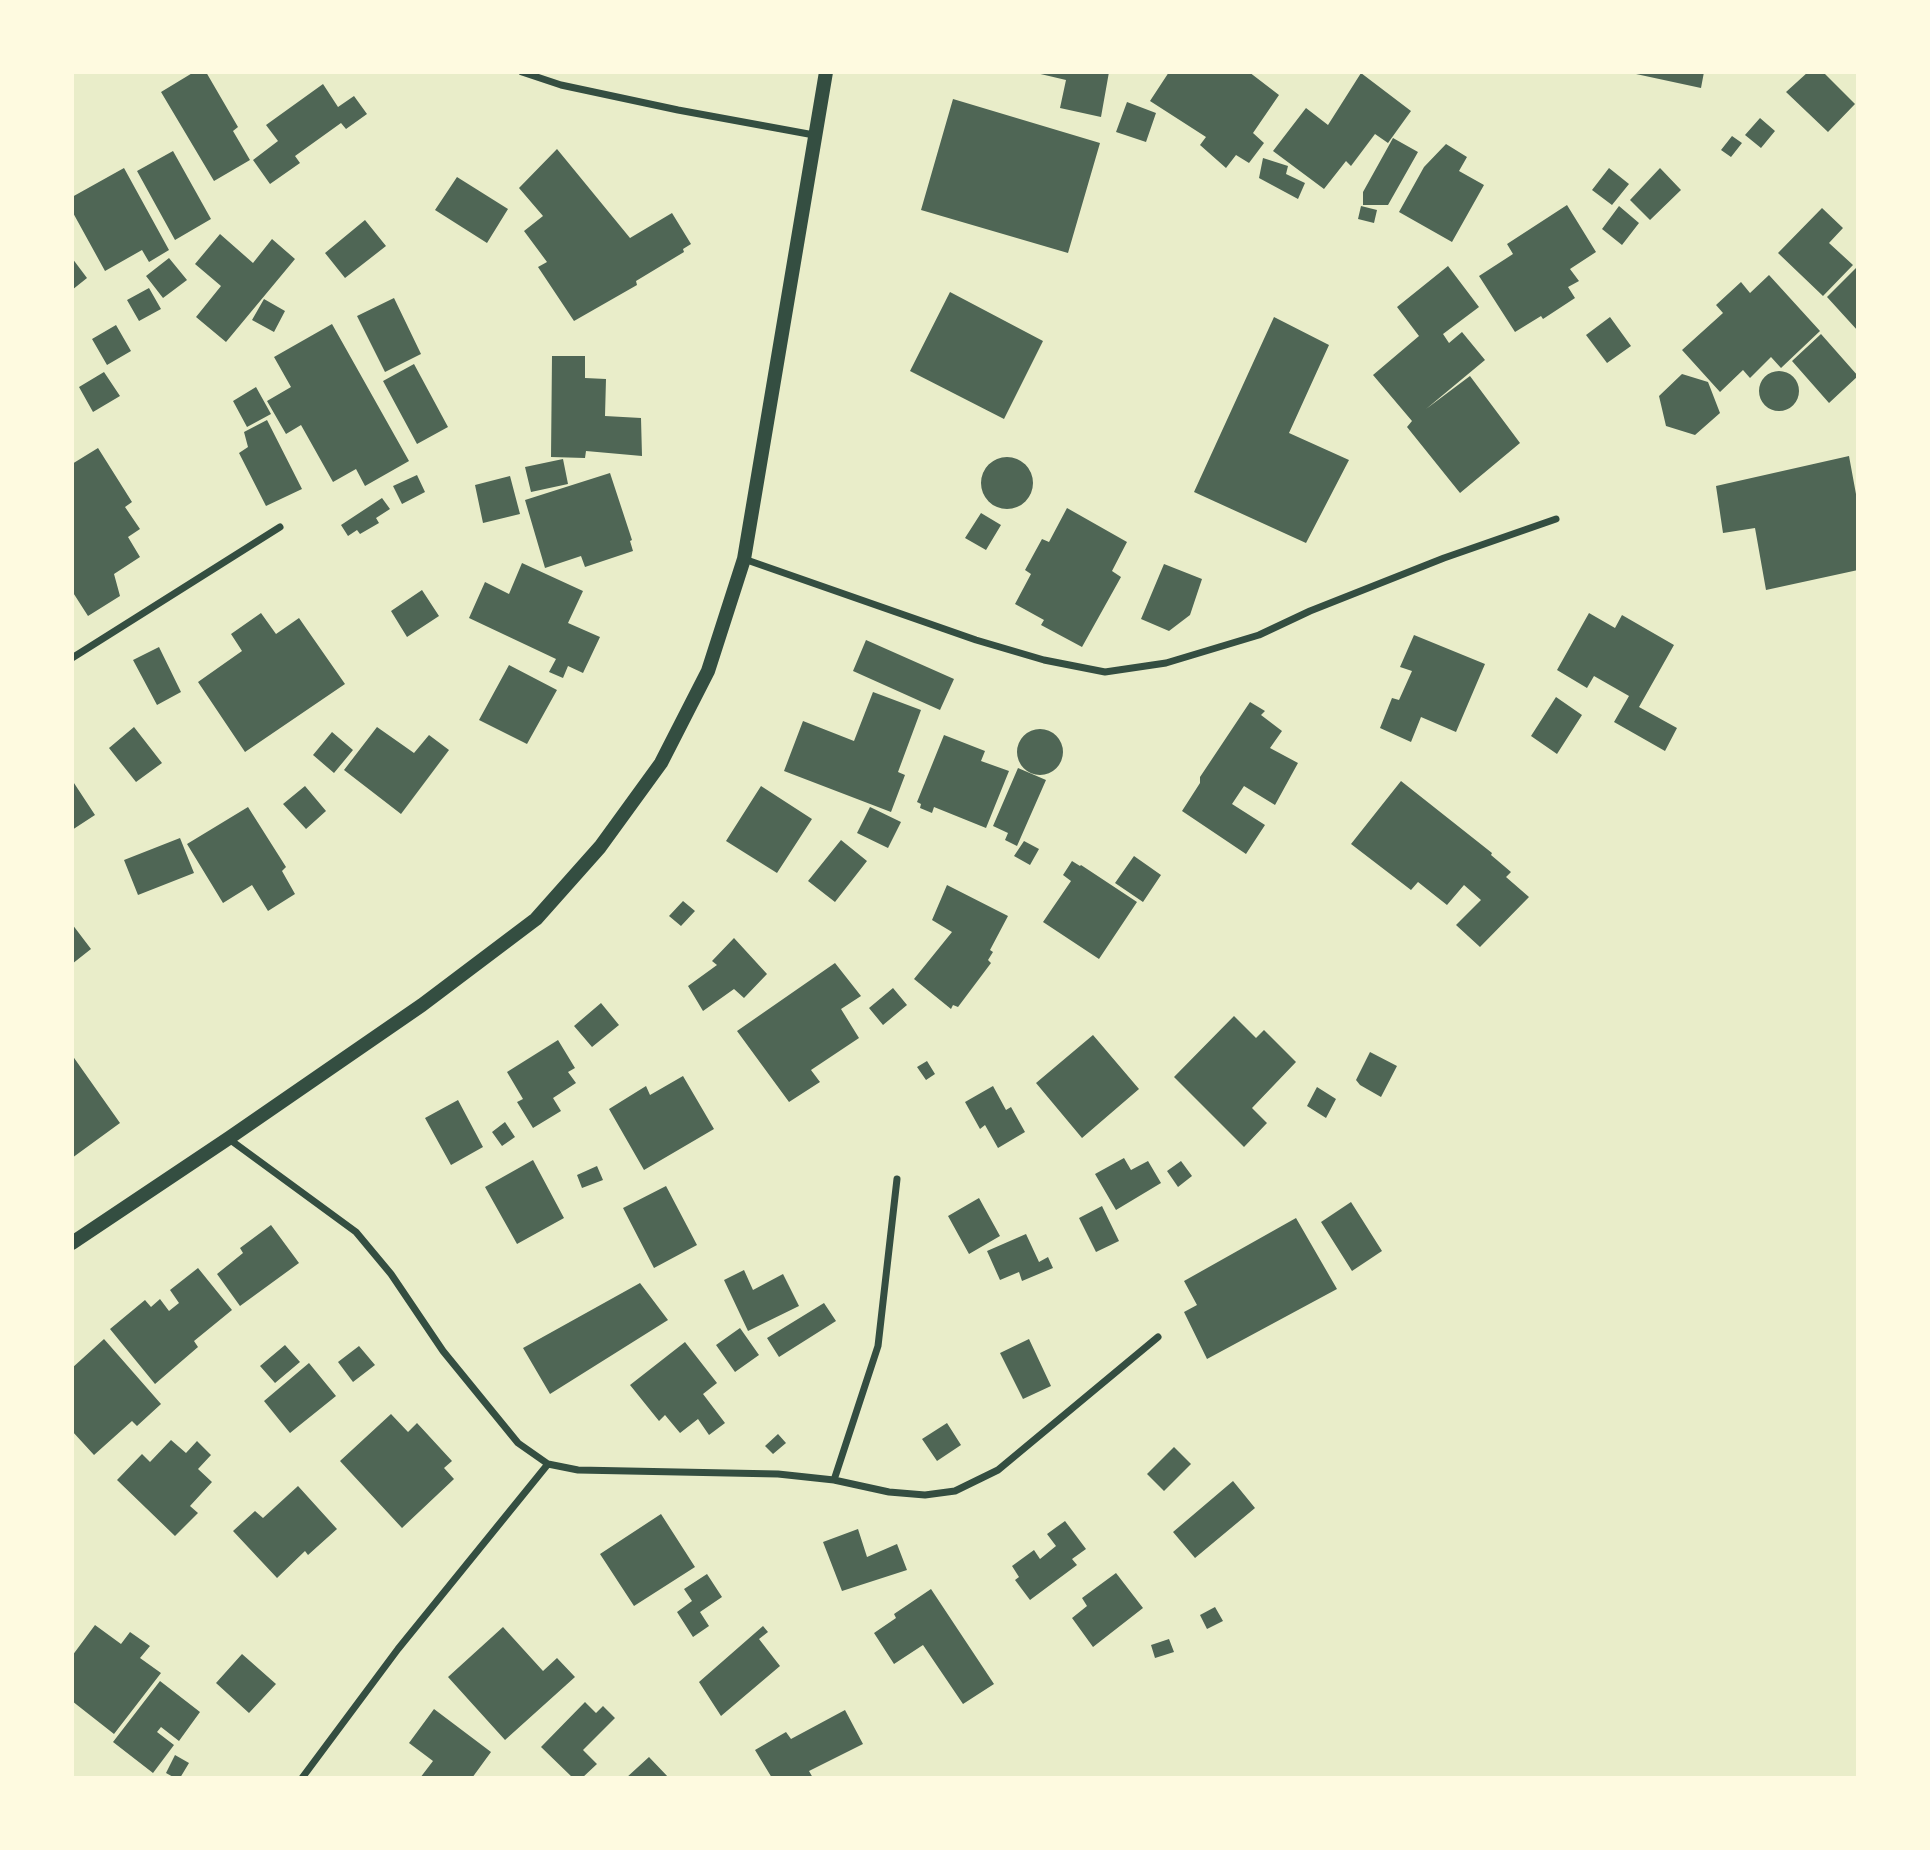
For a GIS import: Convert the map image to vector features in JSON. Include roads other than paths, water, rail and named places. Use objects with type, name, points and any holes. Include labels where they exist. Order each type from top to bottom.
[{"type":"main road","points":[[72,1243],[422,1005],[536,919],[600,847],[661,763],[708,671],[744,559],[826,72]]},
{"type":"street","points":[[522,72],[561,85],[814,135]]},
{"type":"street","points":[[744,559],[976,639],[1044,660],[1105,672],[1166,663],[1259,635],[1310,611],[1432,563],[1556,519]]},
{"type":"street","points":[[72,658],[280,527]]},
{"type":"street","points":[[229,1138],[356,1232],[391,1274],[443,1351],[518,1443],[548,1464],[578,1470],[778,1474],[834,1480],[889,1492],[925,1495],[955,1491],[998,1470],[1158,1337]]},
{"type":"street","points":[[834,1480],[878,1346],[897,1179]]},
{"type":"street","points":[[302,1778],[398,1649],[548,1464]]}]
